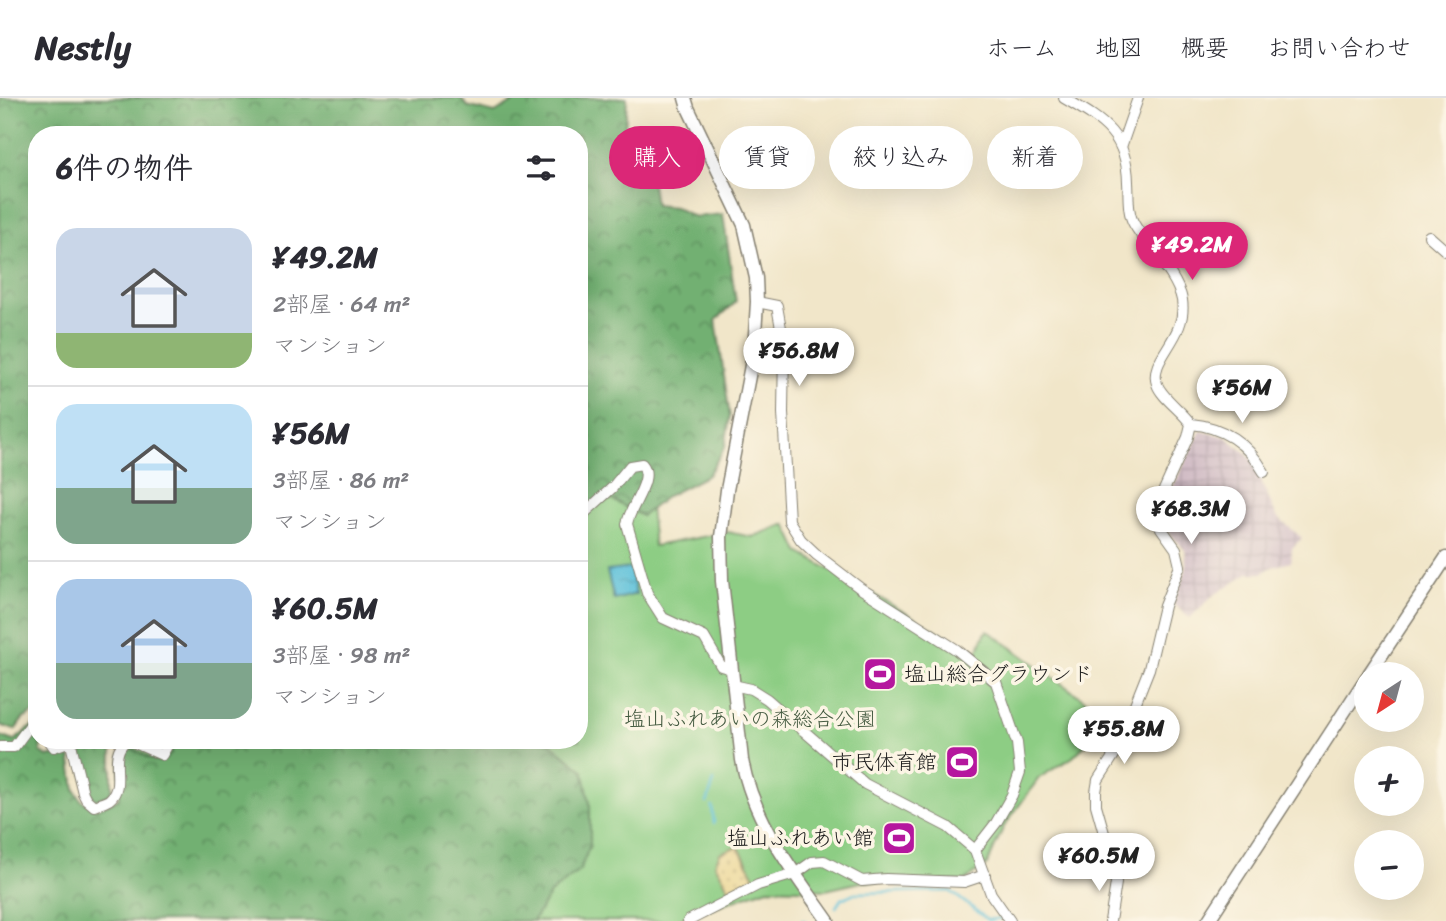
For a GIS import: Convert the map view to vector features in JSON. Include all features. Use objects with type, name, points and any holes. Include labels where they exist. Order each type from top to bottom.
[{"type":"street","points":[[685,98],[744,225],[756,278],[754,350],[727,490],[721,537],[722,581],[742,760],[749,788],[765,827],[828,921]]},
{"type":"street","points":[[1065,98],[1109,126],[1121,147],[1128,172],[1133,223],[1170,275],[1181,297],[1181,324],[1158,362],[1156,383],[1191,424],[1228,433],[1251,452],[1264,472]]},
{"type":"street","points":[[1121,147],[1138,98]]},
{"type":"street","points":[[1429,236],[1446,251]]},
{"type":"street","points":[[757,302],[777,306],[782,326],[783,413],[789,521],[794,531],[817,555],[860,588],[957,650],[996,682],[1017,743],[1020,772],[1012,795],[996,823],[975,850]]},
{"type":"street","points":[[1110,921],[1116,883],[1096,805],[1096,792],[1098,780],[1116,751],[1149,669],[1164,606],[1180,566],[1177,549],[1161,528],[1155,510],[1188,437],[1191,424]]},
{"type":"street","points":[[588,510],[612,488],[630,466],[642,464],[646,469],[647,480],[629,512],[627,524],[647,593],[663,618],[704,638],[721,666],[732,669]]},
{"type":"street","points":[[1377,662],[1446,558]]},
{"type":"street","points":[[733,685],[751,690],[766,699],[865,784],[948,827],[975,850],[991,894],[1010,921]]},
{"type":"street","points":[[1208,921],[1354,697]]},
{"type":"street","points":[[0,747],[14,747],[28,728]]},
{"type":"street","points":[[72,749],[83,793],[94,806],[110,799],[117,788],[119,749]]},
{"type":"street","points":[[148,749],[162,755],[165,749]]},
{"type":"street","points":[[688,921],[758,886],[795,874],[813,862],[824,861],[862,881],[886,879],[964,882],[985,875]]},
{"type":"shaded area","points":[[1201,431],[1226,437],[1247,454],[1259,468],[1262,483],[1277,517],[1302,538],[1292,548],[1291,562],[1262,573],[1248,573],[1211,597],[1190,618],[1173,604],[1186,570],[1185,550],[1168,531],[1163,513],[1165,502]]},
{"type":"green space","points":[[0,98],[461,98],[467,106],[495,113],[520,98],[627,98],[625,126],[609,126],[609,189],[653,189],[655,205],[675,207],[694,217],[723,214],[736,302],[716,320],[730,417],[725,447],[708,475],[667,496],[642,516],[611,499],[588,507],[588,126],[28,126],[28,716],[15,730],[0,725]]},
{"type":"green space","name":"塩山ふれあいの森総合公園","points":[[646,469],[654,546],[728,532],[752,537],[786,524],[799,552],[976,653],[987,630],[1100,711],[1100,730],[1073,757],[1039,778],[1003,828],[987,865],[964,881],[861,882],[826,890],[768,888],[674,921],[456,921],[167,802],[134,749],[588,749],[588,474]]},
{"type":"green space","points":[[28,729],[28,749],[41,749],[47,757],[69,749],[75,790],[81,800],[97,809],[119,798],[123,749],[134,749],[160,761],[171,753],[171,749],[557,749],[583,770],[590,803],[590,845],[580,870],[550,894],[533,921],[0,921],[0,736],[14,741]]},
{"type":"green space","points":[[82,749],[112,749],[112,790],[109,795],[96,800],[91,796],[84,775]]},
{"type":"sand","points":[[738,846],[755,877],[729,889],[715,864],[720,853]]},
{"type":"water","points":[[631,568],[636,594],[614,600],[607,571]]},
{"type":"waterway","points":[[707,803],[714,781]]},
{"type":"waterway","points":[[712,807],[714,823]]},
{"type":"waterway","points":[[836,907],[841,899],[855,893],[950,891],[988,920],[1002,918]]},
{"type":"place","name":"塩山総合グラウンド","points":[[880,674]]},
{"type":"place","name":"市民体育館","points":[[962,762]]},
{"type":"place","name":"塩山ふれあい館","points":[[899,838]]}]
